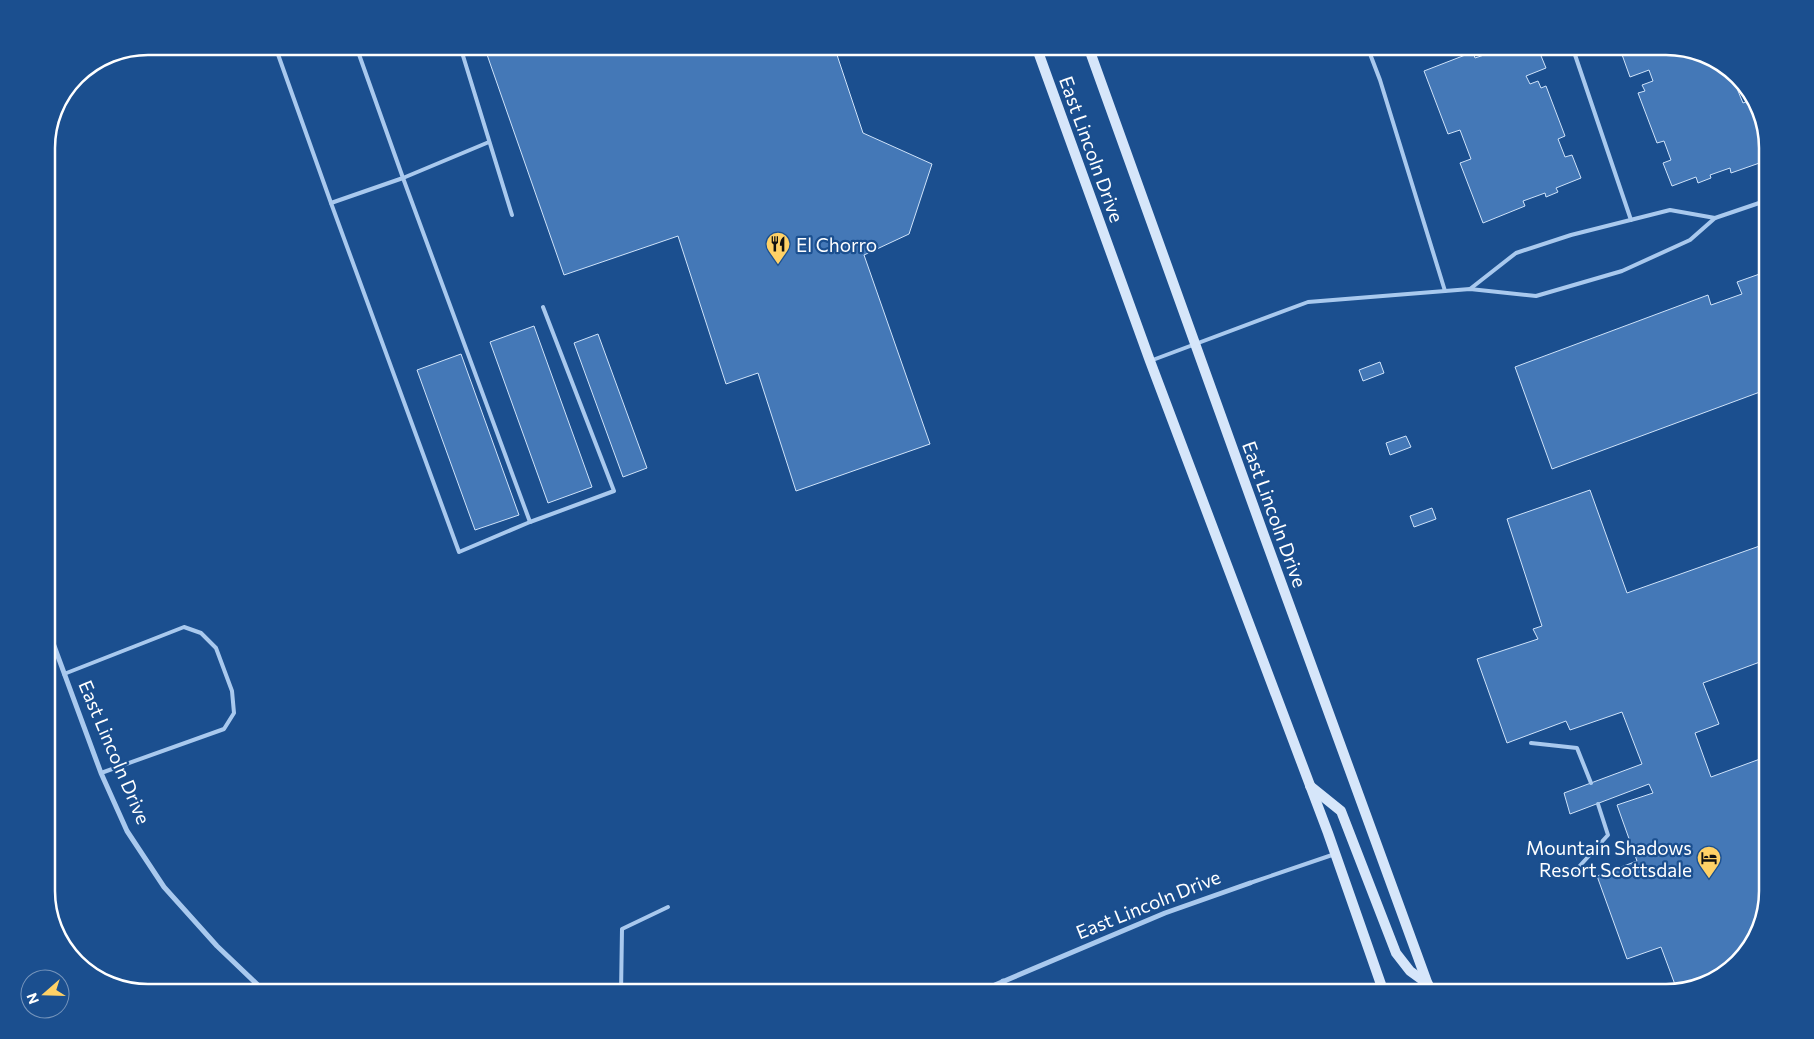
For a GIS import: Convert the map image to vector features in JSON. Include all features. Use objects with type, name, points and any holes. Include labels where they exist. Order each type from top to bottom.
[{"type":"main road","name":"East Lincoln Drive","points":[[1039,55],[1150,361],[1310,785],[1381,984]]},
{"type":"main road","name":"East Lincoln Drive","points":[[1091,55],[1194,344],[1429,984]]},
{"type":"main road","points":[[1310,785],[1341,811],[1396,954],[1410,971],[1425,984]]},
{"type":"street","name":"East Lincoln Drive","points":[[55,649],[102,773],[127,831],[164,887],[217,946],[257,984]]},
{"type":"street","name":"East Lincoln Drive","points":[[996,984],[1165,913],[1250,883]]},
{"type":"lane","points":[[278,55],[459,552],[530,522],[614,491],[543,307]]},
{"type":"lane","points":[[359,55],[530,522]]},
{"type":"lane","points":[[463,55],[512,215]]},
{"type":"lane","points":[[1370,55],[1446,291]]},
{"type":"lane","points":[[1575,55],[1631,220]]},
{"type":"lane","points":[[331,203],[403,178],[489,142]]},
{"type":"lane","points":[[1150,361],[1308,302],[1470,289],[1536,296],[1622,271],[1690,240],[1715,218],[1759,203]]},
{"type":"lane","points":[[1470,289],[1516,253],[1572,235],[1670,210],[1715,218]]},
{"type":"lane","points":[[64,674],[184,627],[201,633],[216,648],[232,691],[234,713],[224,729],[102,773]]},
{"type":"lane","points":[[1531,743],[1578,748],[1591,783]]},
{"type":"lane","points":[[1576,870],[1608,835],[1598,804]]},
{"type":"lane","name":"East Lincoln Drive","points":[[1250,883],[1335,854]]},
{"type":"lane","points":[[621,984],[622,929],[668,907]]},
{"type":"building","name":"El Chorro","points":[[487,55],[837,55],[863,133],[932,164],[909,234],[864,255],[930,444],[796,491],[758,373],[726,384],[678,236],[564,275]]},
{"type":"building","points":[[1465,55],[1474,55],[1475,58],[1484,55],[1541,55],[1546,68],[1526,76],[1530,84],[1538,81],[1541,88],[1546,86],[1565,136],[1558,139],[1565,157],[1572,155],[1581,178],[1556,188],[1558,192],[1546,197],[1545,193],[1523,201],[1525,206],[1483,223],[1460,163],[1471,159],[1460,130],[1448,134],[1424,71]]},
{"type":"building","points":[[1622,55],[1678,56],[1690,58],[1713,67],[1736,87],[1743,103],[1746,102],[1749,107],[1757,130],[1759,163],[1731,173],[1730,168],[1710,175],[1711,178],[1698,183],[1696,177],[1672,186],[1663,163],[1671,160],[1664,141],[1657,143],[1638,93],[1645,91],[1642,85],[1653,81],[1649,70],[1630,77]]},
{"type":"building","points":[[1759,274],[1759,392],[1552,469],[1515,367],[1708,295],[1711,305],[1742,294],[1737,282]]},
{"type":"building","points":[[534,326],[592,487],[548,503],[490,342]]},
{"type":"building","points":[[598,334],[647,468],[623,477],[574,343]]},
{"type":"building","points":[[461,354],[519,515],[475,530],[417,370]]},
{"type":"building","points":[[1380,362],[1384,373],[1363,381],[1359,370]]},
{"type":"building","points":[[1406,436],[1411,447],[1390,455],[1386,443]]},
{"type":"building","points":[[1590,490],[1627,593],[1759,546],[1759,662],[1703,683],[1719,724],[1695,733],[1711,777],[1759,759],[1758,903],[1752,927],[1740,948],[1723,965],[1702,977],[1675,983],[1661,947],[1627,959],[1597,876],[1637,861],[1617,805],[1653,793],[1649,784],[1570,814],[1564,793],[1642,764],[1622,712],[1570,730],[1566,721],[1507,743],[1477,659],[1538,639],[1533,629],[1542,626],[1507,519]]},
{"type":"building","points":[[1432,508],[1436,519],[1414,527],[1410,516]]},
{"type":"place","name":"El Chorro","points":[[778,265]]},
{"type":"place","name":"Mountain Shadows Resort Scottsdale","points":[[1709,879]]}]
